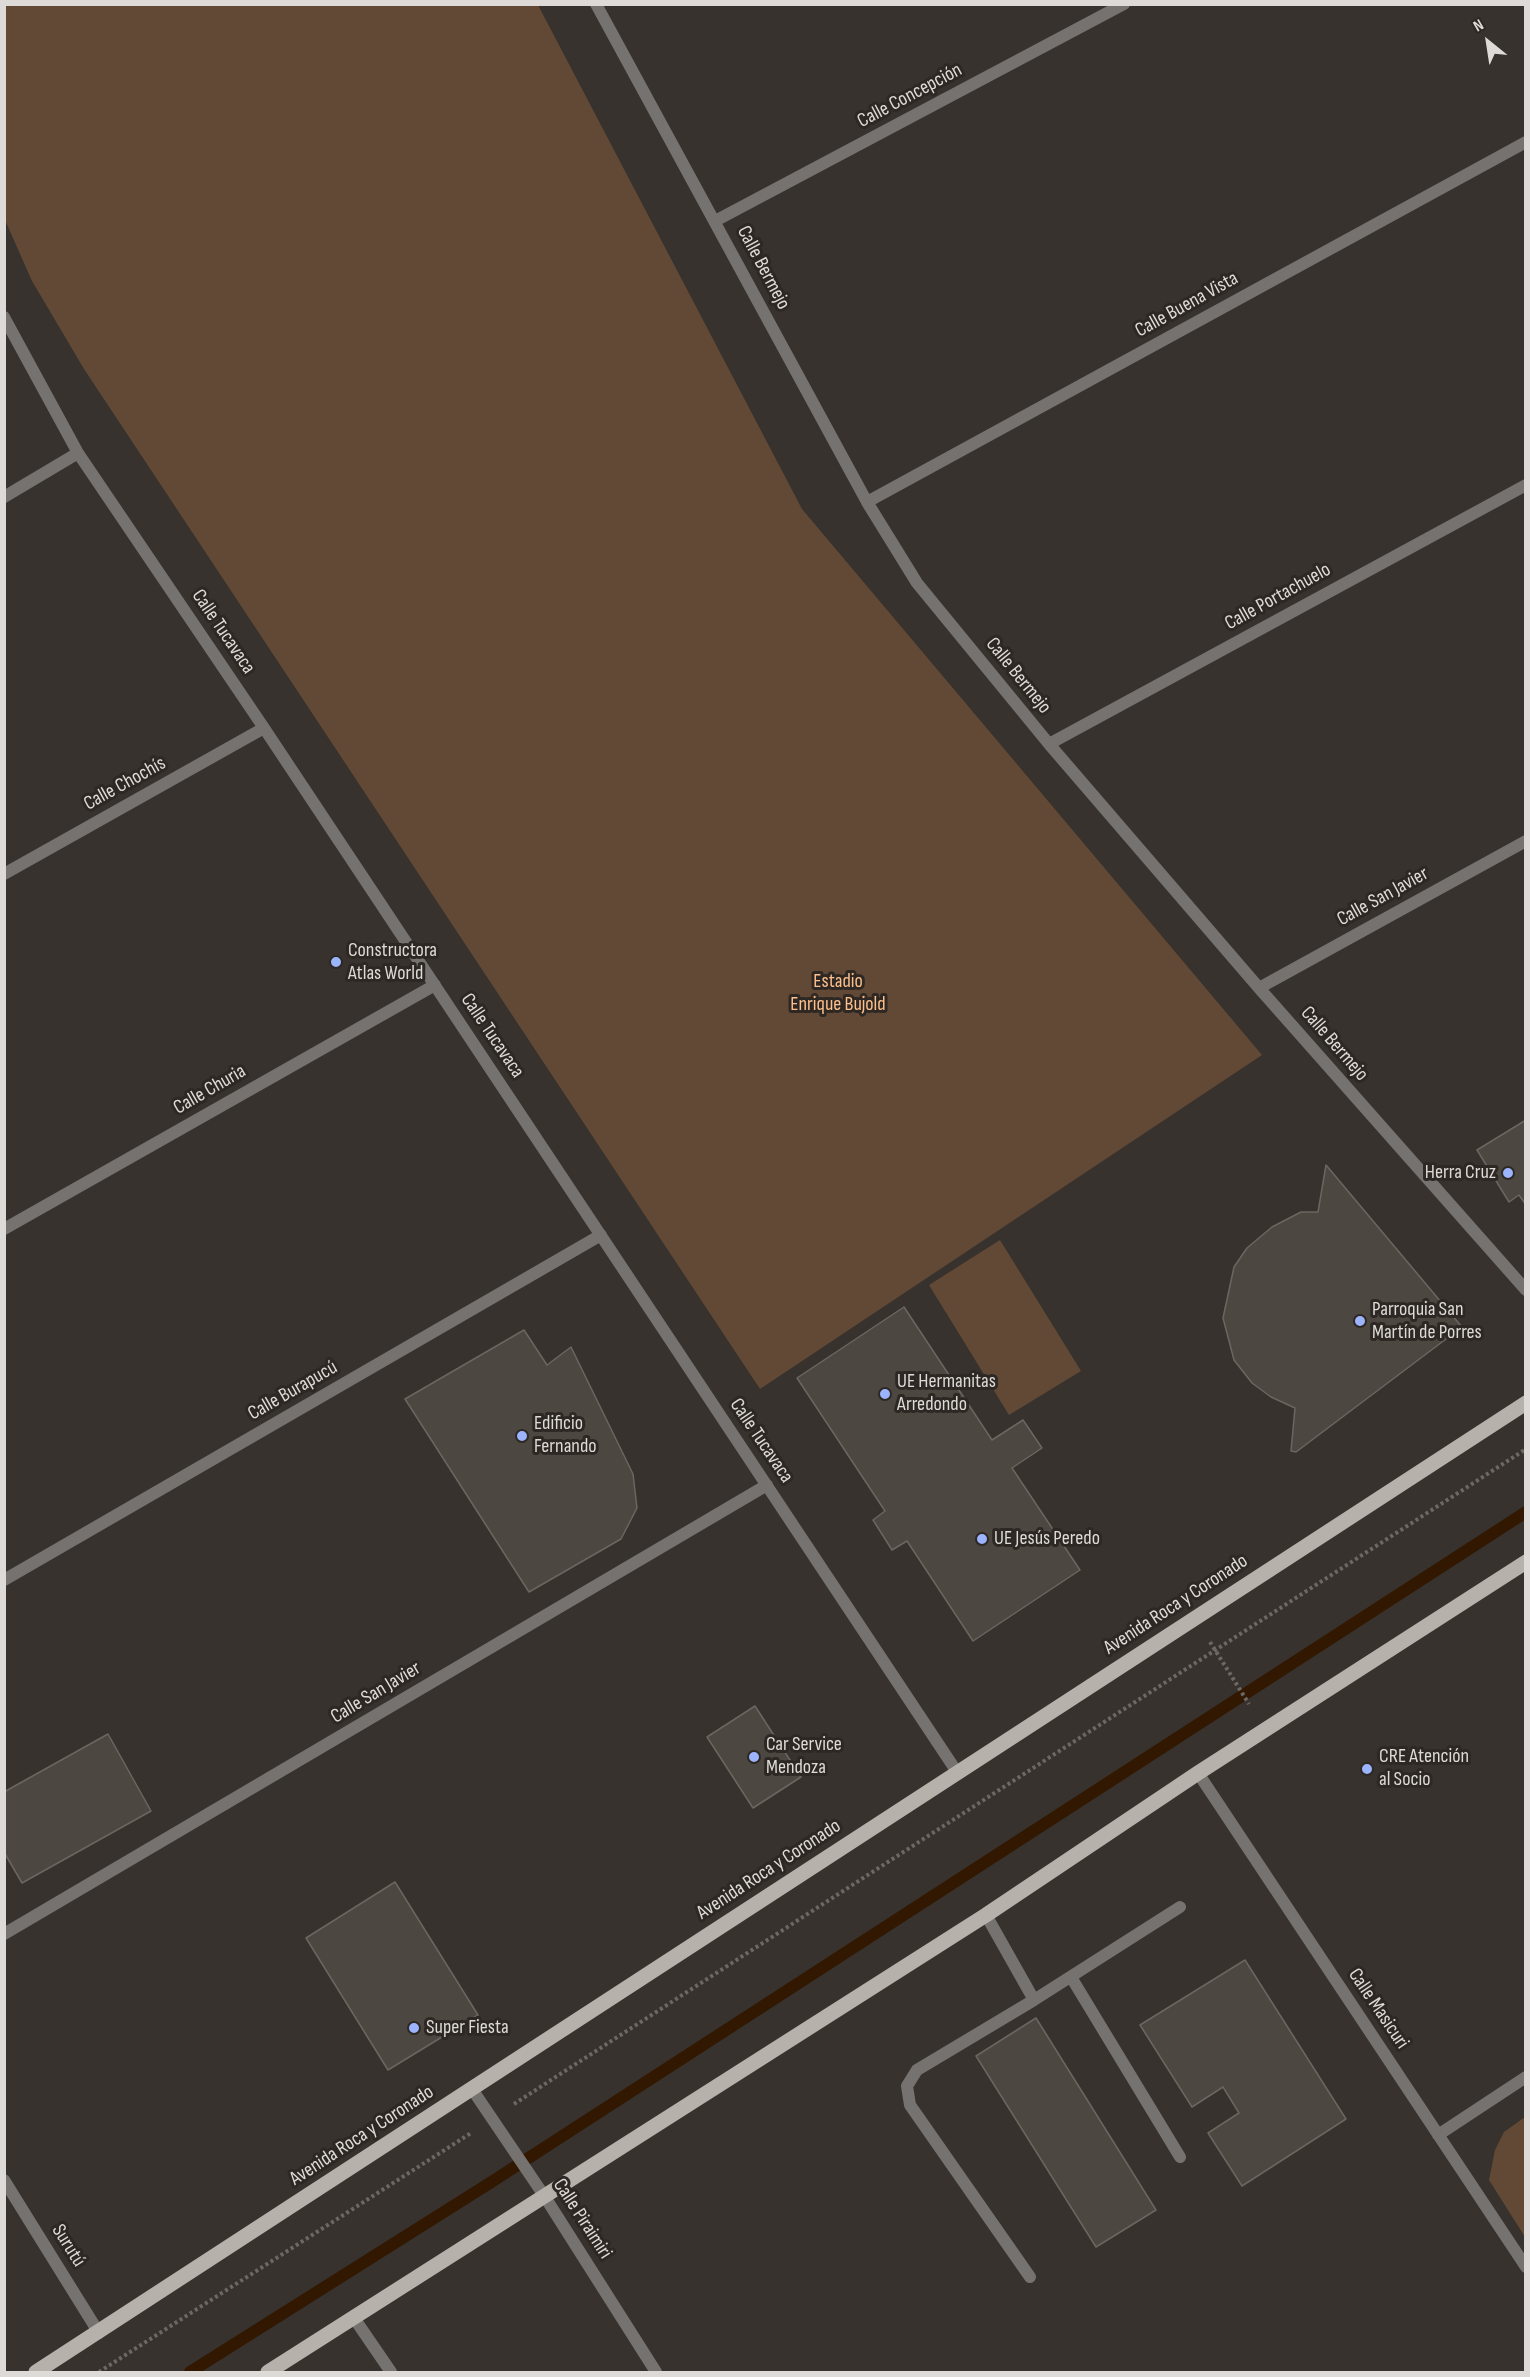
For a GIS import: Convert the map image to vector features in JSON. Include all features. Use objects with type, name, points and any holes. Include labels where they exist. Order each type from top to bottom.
[{"type":"main road","name":"Avenida Roca y Coronado","points":[[36,2373],[1526,1403]]},
{"type":"main road","points":[[268,2373],[986,1915],[1198,1773],[1526,1562]]},
{"type":"street","name":"Calle Bermejo","points":[[597,4],[867,502],[917,583],[1049,744],[1526,1290]]},
{"type":"street","name":"Calle Concepción","points":[[715,221],[1124,4]]},
{"type":"street","name":"Calle Buena Vista","points":[[867,502],[1526,142]]},
{"type":"street","name":"Calle Tucavaca","points":[[4,317],[78,453],[264,728],[957,1772]]},
{"type":"street","points":[[4,497],[78,453]]},
{"type":"street","name":"Calle Portachuelo","points":[[1049,744],[1526,485]]},
{"type":"street","name":"Calle Chochís","points":[[4,874],[264,728]]},
{"type":"street","name":"Calle San Javier","points":[[1259,987],[1526,841]]},
{"type":"street","name":"Calle Churia","points":[[4,1229],[435,985]]},
{"type":"street","name":"Calle Burapucú","points":[[4,1580],[601,1235]]},
{"type":"street","name":"Calle San Javier","points":[[4,1934],[766,1485]]},
{"type":"street","name":"Calle Masicuri","points":[[1198,1773],[1526,2267]]},
{"type":"street","points":[[1029,2277],[910,2104],[907,2086],[917,2070],[1034,2000],[1180,1907]]},
{"type":"street","points":[[986,1915],[1034,2000]]},
{"type":"street","points":[[1071,1977],[1180,2157]]},
{"type":"street","points":[[1438,2135],[1526,2077]]},
{"type":"street","name":"Calle Piraimiri","points":[[472,2089],[545,2197],[656,2373]]},
{"type":"street","name":"Surutú","points":[[4,2180],[99,2333]]},
{"type":"street","points":[[354,2318],[391,2373]]},
{"type":"path","points":[[99,2373],[460,2142],[495,2122],[537,2090],[1526,1449]]},
{"type":"path","points":[[1225,1665],[1247,1701]]},
{"type":"green space","name":"Estadio Enrique Bujold","points":[[5,4],[538,5],[802,509],[1262,1055],[760,1389],[84,369],[32,281],[5,220]]},
{"type":"green space","points":[[1000,1240],[1081,1371],[1009,1415],[929,1285]]},
{"type":"green space","points":[[1525,2117],[1525,2237],[1489,2180],[1495,2150],[1504,2132]]},
{"type":"building","name":"Herra Cruz","points":[[1526,1120],[1526,1205],[1519,1195],[1509,1202],[1477,1150]]},
{"type":"building","points":[[1326,1165],[1462,1327],[1296,1452],[1291,1451],[1295,1408],[1271,1397],[1252,1383],[1234,1360],[1223,1318],[1234,1267],[1247,1248],[1272,1227],[1301,1212],[1318,1212]]},
{"type":"building","points":[[904,1307],[992,1440],[1023,1420],[1042,1448],[1012,1468],[1080,1570],[973,1641],[907,1541],[892,1550],[873,1520],[885,1511],[797,1378]]},
{"type":"building","name":"Edificio Fernando","points":[[524,1330],[547,1365],[571,1347],[633,1474],[637,1508],[621,1539],[529,1592],[405,1399]]},
{"type":"building","name":"Car Service Mendoza","points":[[755,1706],[801,1777],[753,1808],[707,1737]]},
{"type":"building","points":[[108,1734],[151,1811],[22,1883],[4,1852],[4,1792]]},
{"type":"building","points":[[395,1882],[478,2015],[388,2070],[306,1938]]},
{"type":"building","points":[[1245,1960],[1346,2119],[1242,2186],[1208,2133],[1239,2113],[1223,2087],[1192,2107],[1140,2025]]},
{"type":"building","points":[[1036,2018],[1156,2210],[1096,2247],[976,2056]]},
{"type":"waterway","points":[[190,2372],[493,2181],[1526,1512]]},
{"type":"place","name":"Constructora Atlas World","points":[[336,962]]},
{"type":"place","name":"Herra Cruz","points":[[1508,1173]]},
{"type":"place","name":"Parroquia San Martín de Porres","points":[[1360,1321]]},
{"type":"place","name":"UE Hermanitas Arredondo","points":[[885,1394]]},
{"type":"place","name":"Edificio Fernando","points":[[522,1436]]},
{"type":"place","name":"UE Jesús Peredo","points":[[982,1539]]},
{"type":"place","name":"Car Service Mendoza","points":[[754,1757]]},
{"type":"place","name":"CRE Atención al Socio","points":[[1367,1769]]},
{"type":"place","name":"Super Fiesta","points":[[414,2028]]}]
